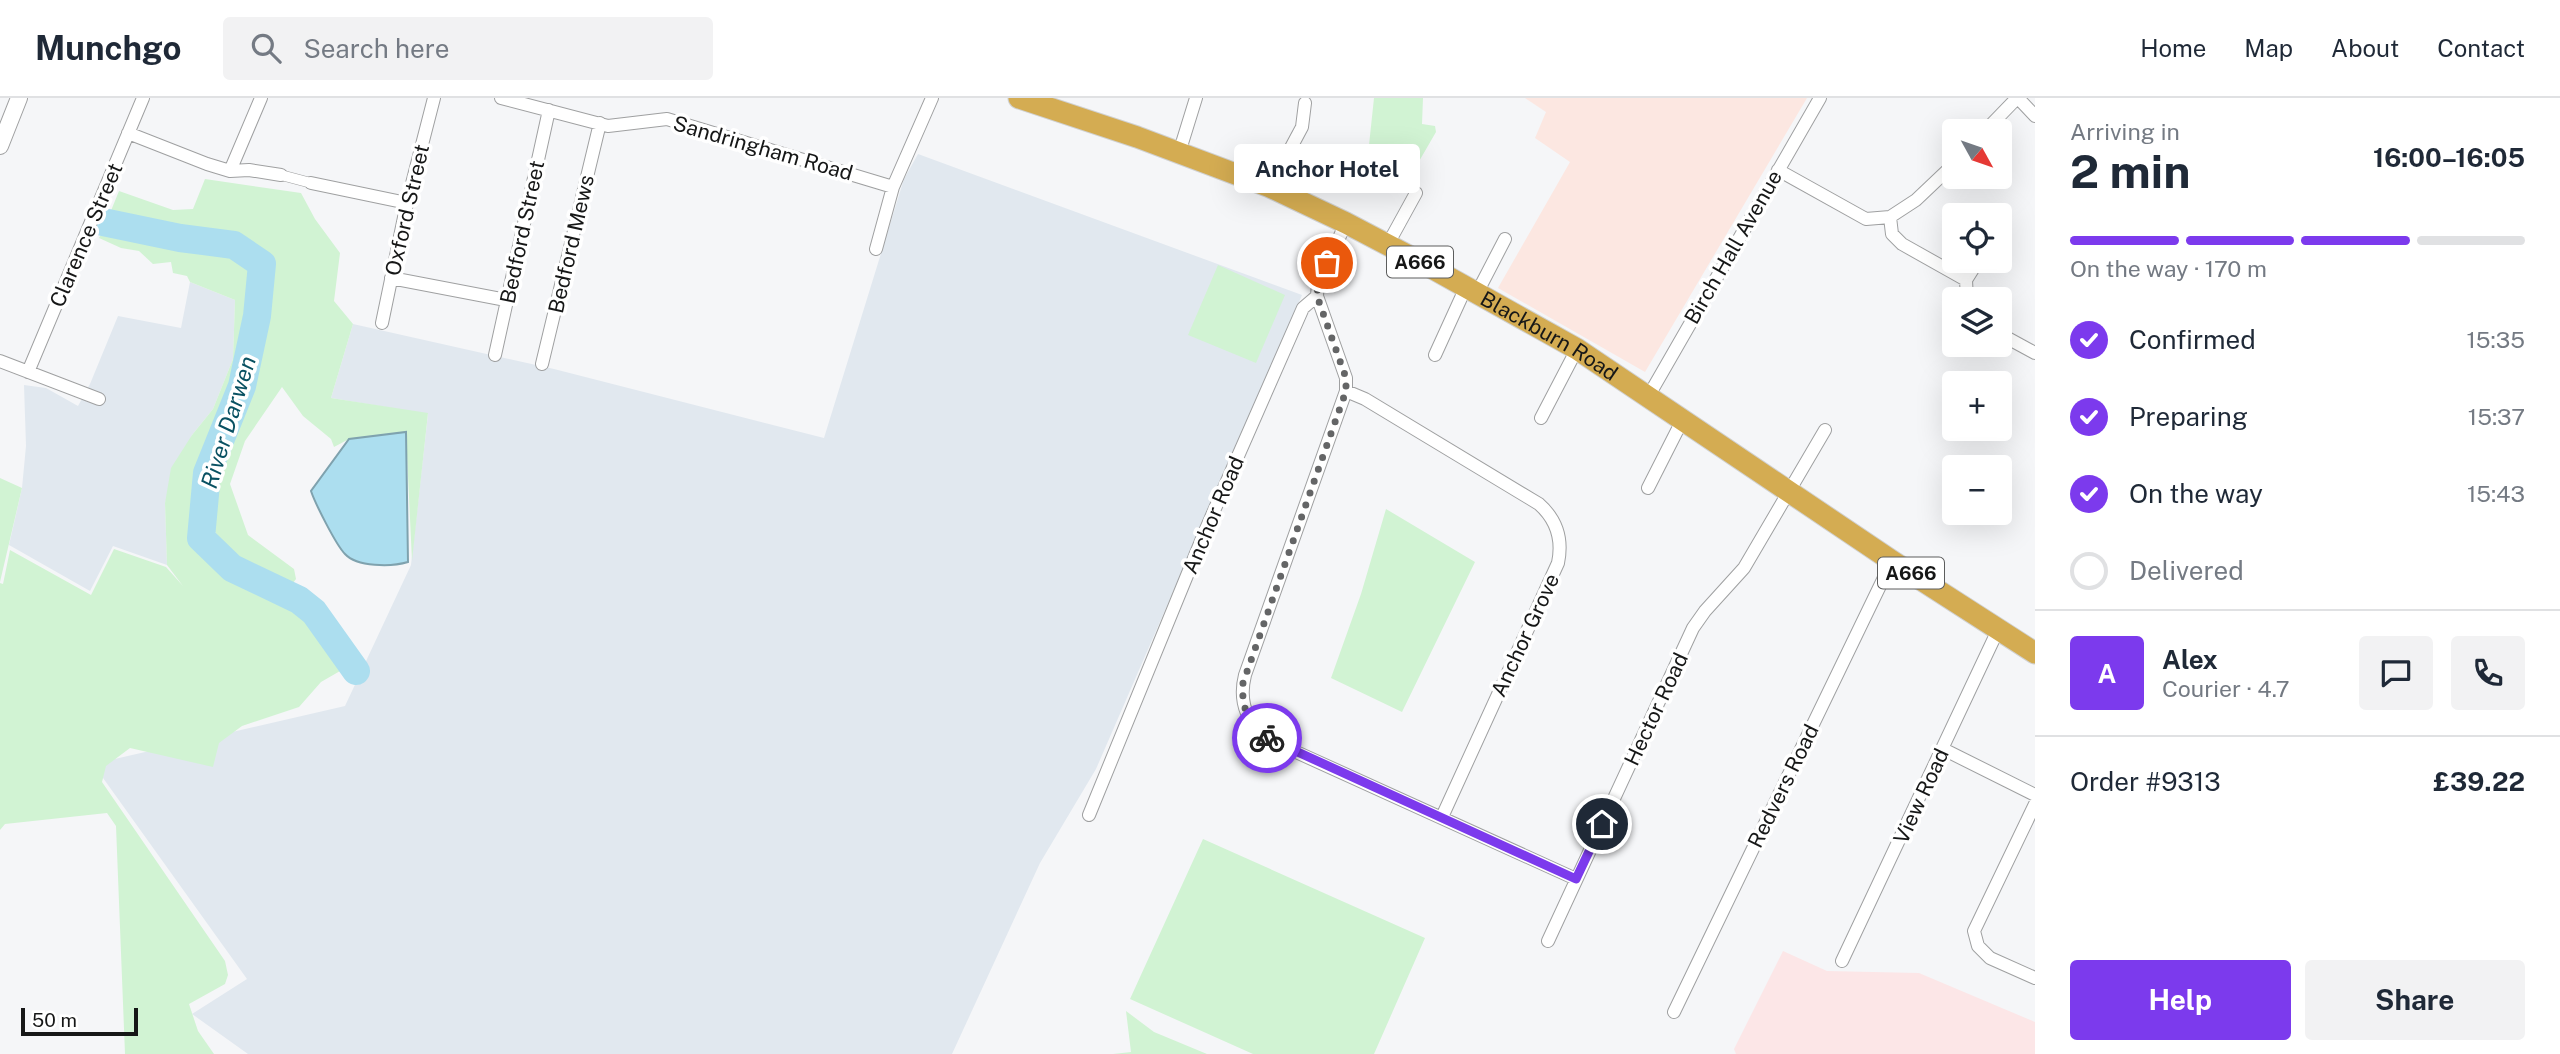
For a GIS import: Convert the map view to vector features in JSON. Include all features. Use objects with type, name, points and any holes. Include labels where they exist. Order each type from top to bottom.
[{"type":"highway","name":"Blackburn Road","points":[[1019,98],[1047,102],[1270,187],[1388,244],[1577,349],[1788,492],[2035,653]]},
{"type":"street","points":[[0,146],[19,98]]},
{"type":"street","name":"Clarence Street","points":[[28,372],[143,98]]},
{"type":"street","points":[[230,170],[261,98]]},
{"type":"street","name":"Oxford Street","points":[[382,323],[407,203],[434,98]]},
{"type":"street","name":"Sandringham Road","points":[[501,98],[608,126],[667,118],[893,187]]},
{"type":"street","points":[[876,249],[893,187],[932,98]]},
{"type":"street","points":[[1179,153],[1196,98]]},
{"type":"street","name":"Birch Hall Avenue","points":[[1648,397],[1820,98]]},
{"type":"street","points":[[1997,119],[2017,98],[2035,116]]},
{"type":"street","points":[[1270,187],[1302,127],[1306,101]]},
{"type":"street","name":"Bedford Street","points":[[495,355],[549,110]]},
{"type":"street","name":"Bedford Mews","points":[[542,364],[600,123]]},
{"type":"street","points":[[128,133],[180,155],[230,170],[281,175],[407,203]]},
{"type":"street","points":[[1778,170],[1866,219],[1890,217],[1916,200],[1942,175]]},
{"type":"street","points":[[1388,244],[1416,193]]},
{"type":"street","points":[[1890,217],[1892,234],[1902,244],[1966,280]]},
{"type":"street","name":"Anchor Road","points":[[1089,815],[1181,590],[1303,308],[1317,296],[1318,283],[1346,223]]},
{"type":"street","points":[[1435,355],[1505,239]]},
{"type":"street","points":[[1966,287],[1966,280],[1970,273]]},
{"type":"street","points":[[391,278],[506,300]]},
{"type":"street","points":[[1317,296],[1346,378],[1346,391],[1245,675],[1242,692],[1244,709],[1255,728],[1272,741],[1576,879]]},
{"type":"street","points":[[2012,341],[2035,353]]},
{"type":"street","points":[[1541,418],[1577,349]]},
{"type":"street","points":[[0,361],[99,399]]},
{"type":"street","name":"Anchor Grove","points":[[1346,391],[1365,398],[1539,504],[1552,518],[1559,536],[1560,554],[1554,571],[1442,817]]},
{"type":"street","points":[[1648,488],[1683,419]]},
{"type":"street","name":"Hector Road","points":[[1548,941],[1693,628],[1744,568],[1825,430]]},
{"type":"street","name":"Redvers Road","points":[[1674,1012],[1892,561]]},
{"type":"street","name":"View Road","points":[[1842,961],[1998,630]]},
{"type":"street","points":[[1943,749],[2035,794]]},
{"type":"street","points":[[2035,804],[1974,931],[1978,946],[1990,958],[2035,978]]},
{"type":"shaded area","points":[[1525,98],[1807,98],[1645,372],[1498,288],[1570,162],[1535,138],[1546,112]]},
{"type":"shaded area","points":[[918,154],[1302,295],[1096,769],[1040,863],[952,1054],[248,1054],[192,1014],[247,979],[93,764],[345,706],[411,565],[428,414],[331,398],[353,324],[554,369],[824,438],[904,179]]},
{"type":"shaded area","points":[[190,282],[235,300],[233,359],[213,409],[192,435],[165,503],[167,565],[113,546],[90,591],[9,545],[22,488],[26,446],[24,385],[46,388],[78,406],[118,316],[181,328]]},
{"type":"shaded area","points":[[1783,951],[1827,971],[1919,973],[2035,1022],[2035,1054],[1736,1054],[1734,1049]]},
{"type":"green space","points":[[1374,98],[1423,98],[1422,124],[1435,126],[1436,132],[1414,170],[1369,145]]},
{"type":"green space","points":[[205,179],[301,193],[315,219],[340,253],[334,301],[353,324],[331,398],[428,413],[412,561],[406,433],[349,439],[334,447],[331,439],[303,416],[282,387],[245,441],[230,484],[248,535],[294,569],[296,579],[290,587],[242,558],[219,538],[212,523],[214,484],[253,370],[265,262],[235,242],[108,218],[119,191],[173,210],[193,209]]},
{"type":"green space","points":[[104,229],[190,245],[233,249],[257,267],[252,316],[235,386],[200,471],[197,539],[216,563],[230,575],[287,601],[303,612],[324,634],[347,667],[321,682],[299,707],[242,726],[219,743],[213,767],[130,748],[106,766],[102,782],[225,961],[228,975],[225,984],[189,1004],[198,1031],[214,1054],[125,1054],[116,826],[107,813],[5,824],[0,830],[0,583],[3,584],[10,550],[91,595],[114,549],[166,567],[183,586],[167,565],[165,503],[171,468],[213,409],[233,359],[235,300],[190,282],[187,276],[173,273],[171,262],[153,264],[139,251],[121,248],[99,238]]},
{"type":"green space","points":[[1218,265],[1285,295],[1256,363],[1188,335]]},
{"type":"green space","points":[[0,478],[22,488],[0,582]]},
{"type":"green space","points":[[1386,509],[1475,562],[1402,712],[1331,678],[1361,594]]},
{"type":"green space","points":[[1203,839],[1425,938],[1374,1054],[1253,1054],[1130,999]]},
{"type":"green space","points":[[1126,1011],[1154,1032],[1207,1054],[1113,1054],[1131,1052]]},
{"type":"water","points":[[406,432],[408,562],[393,565],[366,564],[350,558],[341,549],[311,491],[349,439]]},
{"type":"waterway","name":"River Darwen","points":[[103,222],[180,238],[234,245],[262,264],[257,316],[242,386],[207,473],[201,538],[232,568],[299,600],[314,612],[356,671]]},
{"type":"way so far","points":[[1267,738],[1255,728],[1244,709],[1243,683],[1346,391],[1346,378],[1317,296],[1318,283],[1327,263]]},
{"type":"place","name":"Anchor Hotel","points":[[1327,263]]},
{"type":"route","points":[[1267,738],[1576,879],[1602,824]]}]
